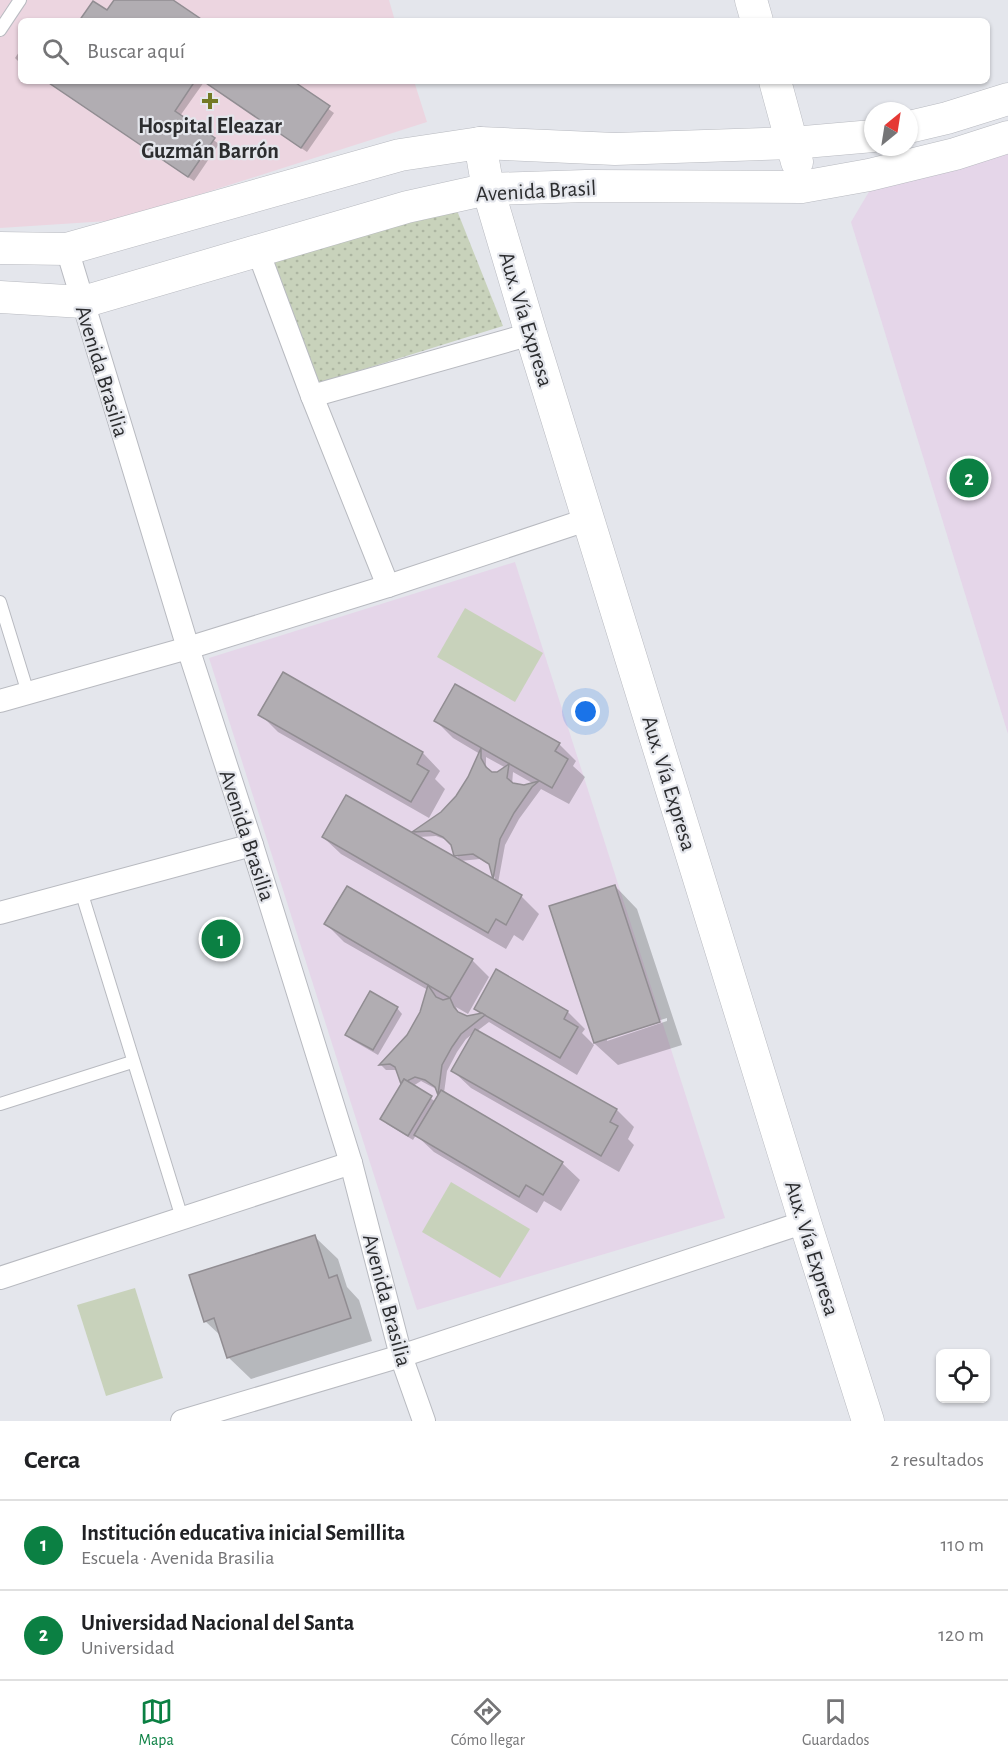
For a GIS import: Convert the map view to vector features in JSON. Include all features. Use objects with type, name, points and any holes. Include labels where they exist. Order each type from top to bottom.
[{"type":"main road","points":[[751,0],[756,18]]},
{"type":"main road","points":[[776,84],[793,143],[802,187]]},
{"type":"main road","points":[[918,125],[1008,99]]},
{"type":"main road","name":"Avenida Brasil","points":[[0,248],[67,249],[400,155],[480,143],[615,149],[793,143],[864,137]]},
{"type":"main road","name":"Avenida Brasil","points":[[0,297],[83,302],[407,207],[488,189],[586,186],[802,187],[869,175],[955,154],[1008,137]]},
{"type":"main road","name":"Aux. Vía Expresa","points":[[480,143],[488,189],[531,334],[868,1421]]},
{"type":"street","name":"Avenida Brasilia","points":[[67,249],[188,648],[351,1163],[401,1356],[424,1421]]},
{"type":"street","points":[[258,251],[312,396],[388,586]]},
{"type":"street","points":[[312,396],[531,334]]},
{"type":"street","points":[[0,701],[188,648],[388,586],[589,519]]},
{"type":"street","points":[[0,913],[252,845]]},
{"type":"street","points":[[0,1278],[351,1163]]},
{"type":"street","points":[[182,1421],[401,1356],[805,1222]]},
{"type":"lane","points":[[0,30],[21,0]]},
{"type":"lane","points":[[0,602],[28,693]]},
{"type":"lane","points":[[81,891],[182,1218]]},
{"type":"lane","points":[[0,1104],[132,1062]]},
{"type":"shaded area","name":"Hospital Eleazar Guzmán Barrón","points":[[0,0],[389,0],[394,18],[18,18],[18,84],[415,84],[427,122],[198,195],[108,221],[0,228]]},
{"type":"shaded area","points":[[1008,147],[1008,734],[851,222],[870,190]]},
{"type":"shaded area","points":[[515,562],[725,1218],[417,1310],[209,658]]},
{"type":"green space","points":[[456,208],[503,326],[313,385],[269,258]]},
{"type":"green space","points":[[465,608],[543,653],[515,702],[437,657]]},
{"type":"green space","points":[[451,1182],[530,1229],[500,1278],[422,1232]]},
{"type":"green space","points":[[135,1288],[163,1378],[106,1396],[77,1305]]},
{"type":"building","points":[[114,0],[173,0],[200,18],[81,18],[93,1],[107,10]]},
{"type":"building","points":[[50,84],[193,84],[175,111],[215,138],[188,177]]},
{"type":"building","points":[[207,84],[297,84],[330,106],[301,148]]},
{"type":"building","points":[[283,672],[423,752],[417,764],[429,771],[411,802],[258,715]]},
{"type":"building","points":[[455,684],[560,743],[555,751],[568,759],[552,788],[434,721]]},
{"type":"building","points":[[481,748],[481,758],[492,772],[497,772],[509,764],[507,778],[513,783],[524,785],[539,781],[532,787],[514,813],[500,839],[493,879],[489,864],[473,854],[454,856],[451,845],[443,837],[430,831],[412,832],[441,812],[456,796],[468,777]]},
{"type":"building","points":[[346,795],[522,895],[506,925],[496,919],[488,933],[322,837]]},
{"type":"building","points":[[615,885],[660,1022],[594,1043],[549,906]]},
{"type":"building","points":[[347,886],[473,959],[450,998],[324,924]]},
{"type":"building","points":[[496,969],[568,1011],[564,1019],[578,1027],[560,1058],[474,1009]]},
{"type":"building","points":[[428,985],[436,997],[443,1000],[450,998],[458,1012],[467,1016],[482,1013],[485,1015],[461,1034],[452,1047],[442,1065],[438,1095],[435,1087],[425,1080],[415,1077],[407,1081],[404,1079],[401,1084],[395,1067],[390,1064],[379,1065],[407,1035],[420,1012]]},
{"type":"building","points":[[370,991],[398,1007],[373,1050],[345,1035]]},
{"type":"building","points":[[475,1029],[617,1109],[610,1122],[618,1126],[601,1156],[451,1071]]},
{"type":"building","points":[[404,1079],[432,1096],[408,1136],[380,1119]]},
{"type":"building","points":[[441,1090],[563,1162],[543,1195],[526,1185],[519,1197],[414,1135]]},
{"type":"building","points":[[315,1235],[329,1278],[337,1275],[351,1318],[227,1358],[214,1318],[204,1322],[189,1275]]},
{"type":"place","name":"Hospital Eleazar Guzmán Barrón","points":[[210,101]]},
{"type":"place","name":"Universidad Nacional del Santa","points":[[969,478]]},
{"type":"place","name":"Institución educativa inicial Semillita","points":[[221,939]]}]
